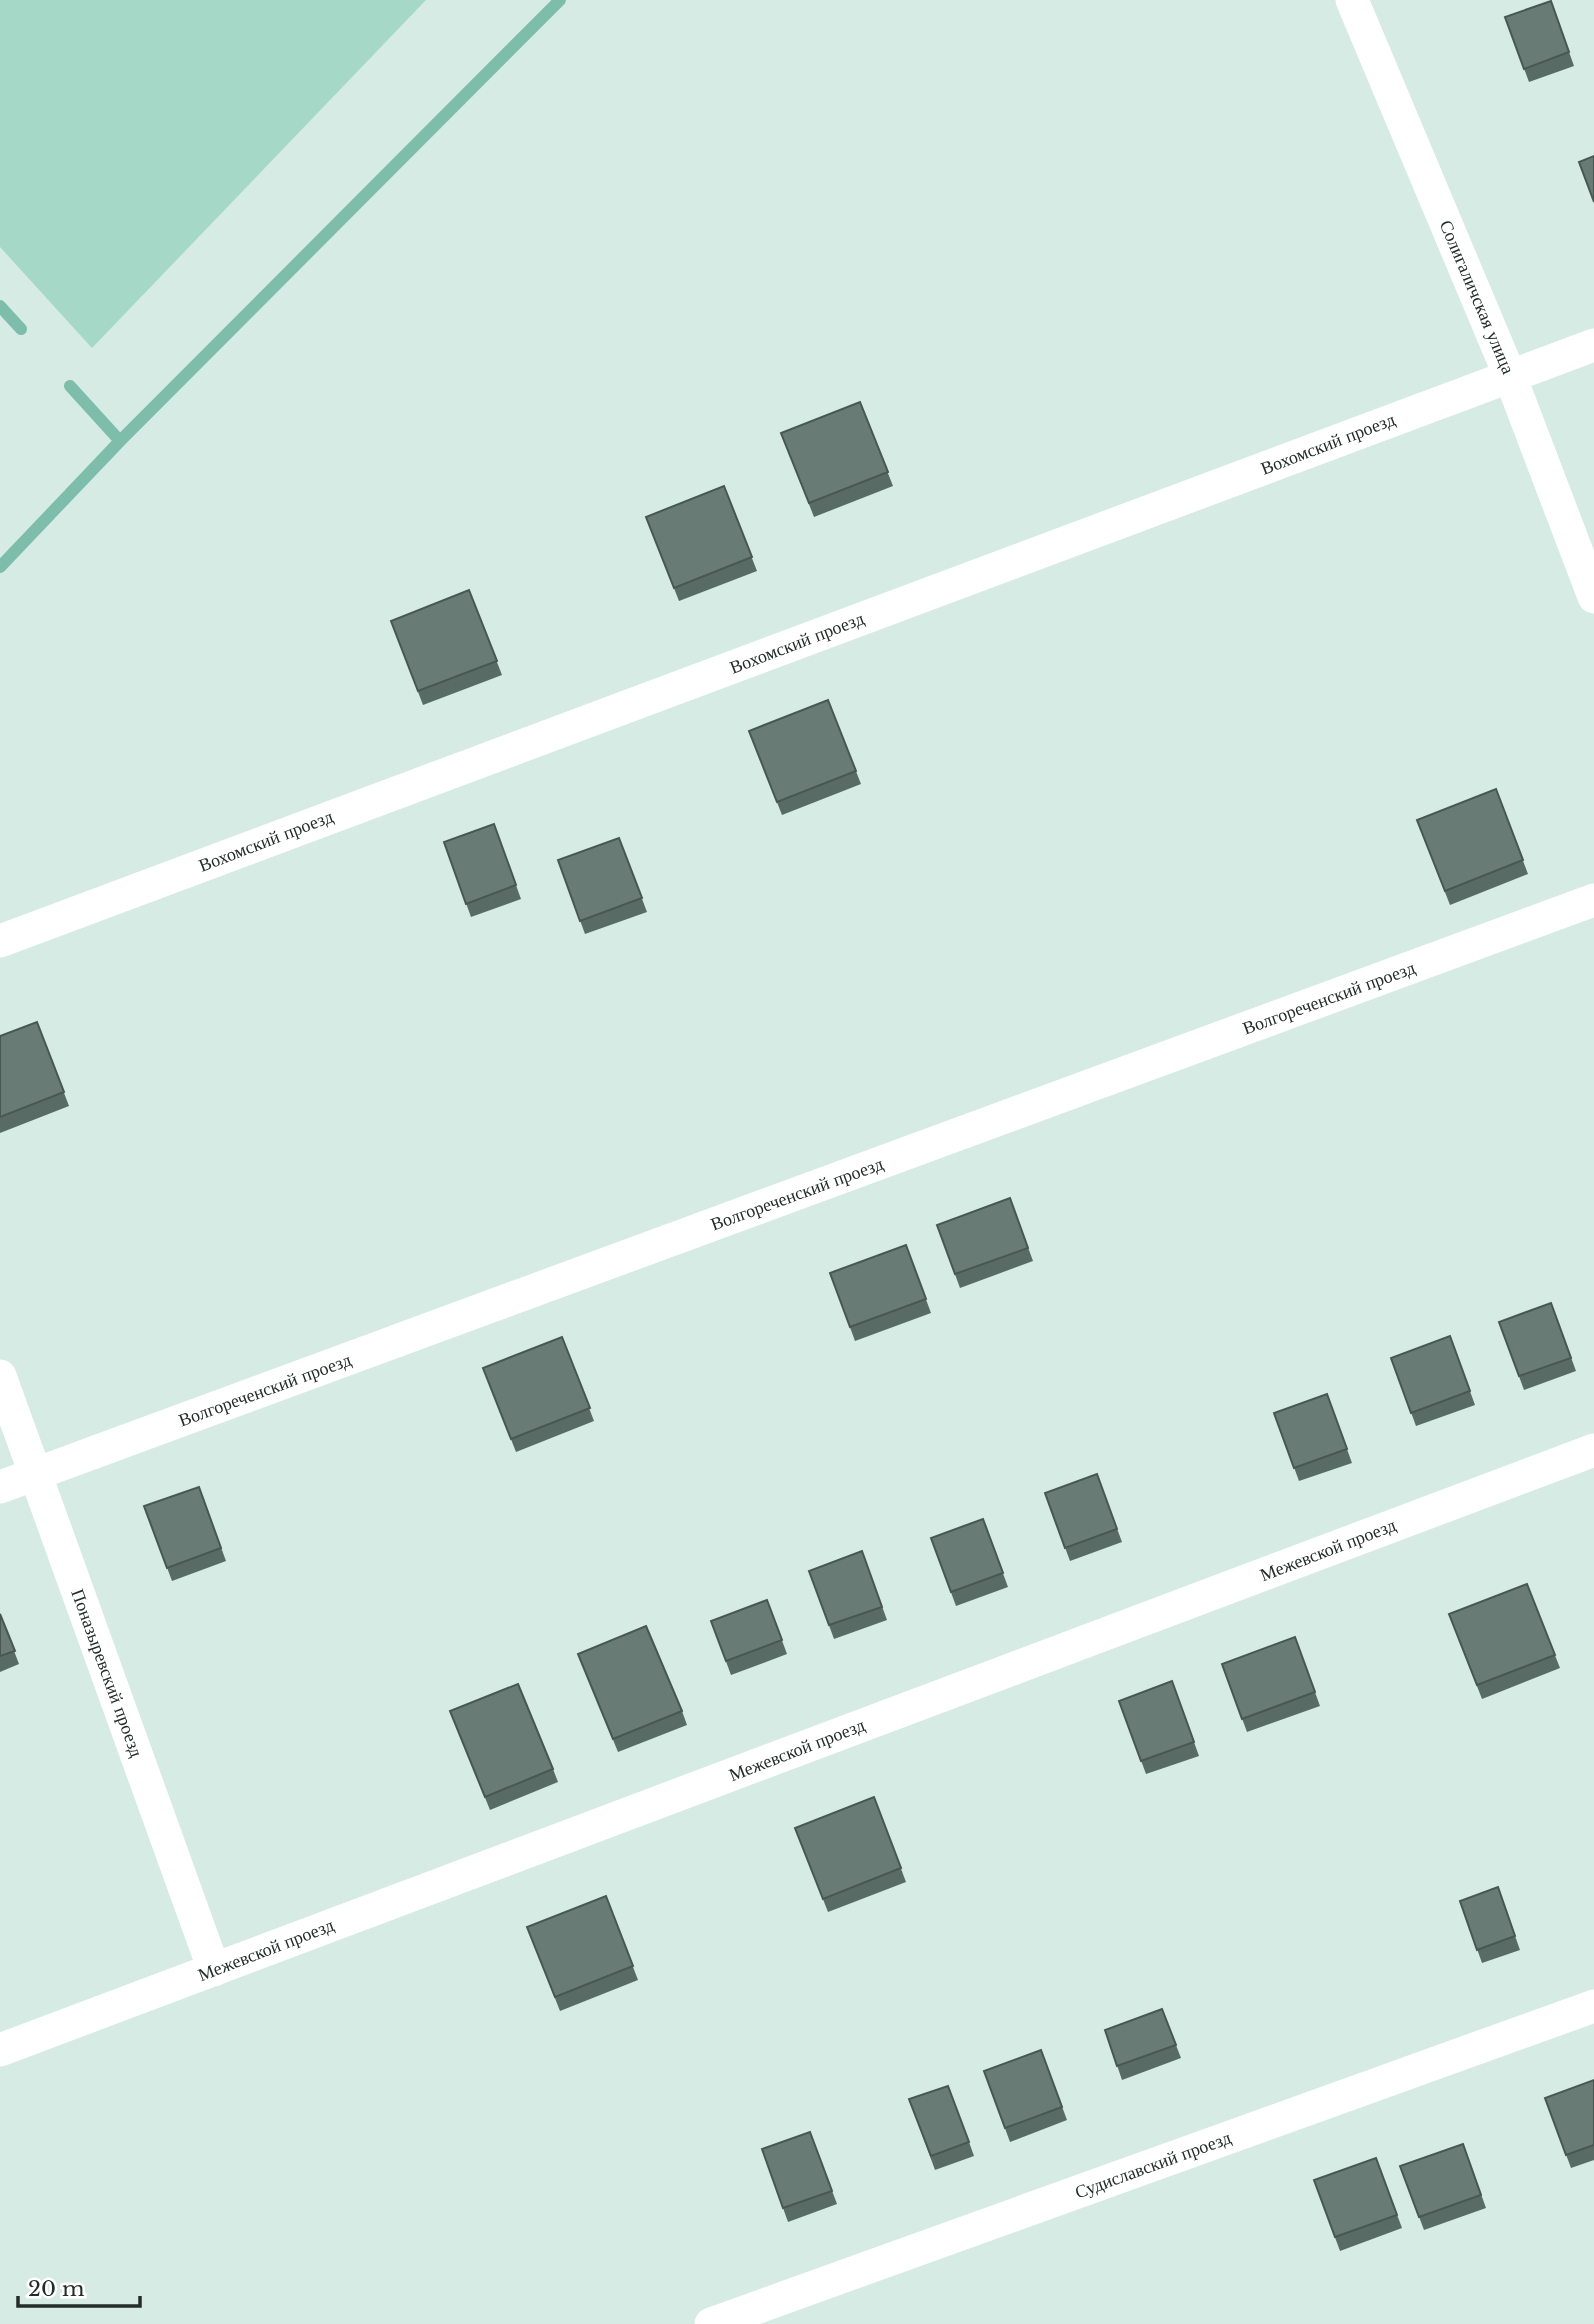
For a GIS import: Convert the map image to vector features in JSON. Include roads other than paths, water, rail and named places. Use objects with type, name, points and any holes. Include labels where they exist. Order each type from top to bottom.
[{"type":"street","name":"Солигаличская улица","points":[[1352,0],[1510,376],[1594,597]]},
{"type":"street","name":"Вохомский проезд","points":[[0,941],[1594,345]]},
{"type":"street","name":"Волгореченский проезд","points":[[0,1487],[1594,900]]},
{"type":"street","name":"Поназыревский проезд","points":[[0,1376],[214,1969]]},
{"type":"street","name":"Межевской проезд","points":[[0,2050],[1594,1450]]},
{"type":"street","name":"Судиславский проезд","points":[[711,2324],[1594,2006]]},
{"type":"waterway","points":[[0,567],[120,441],[560,0]]},
{"type":"waterway","points":[[0,306],[21,329]]},
{"type":"waterway","points":[[70,386],[120,441]]}]
